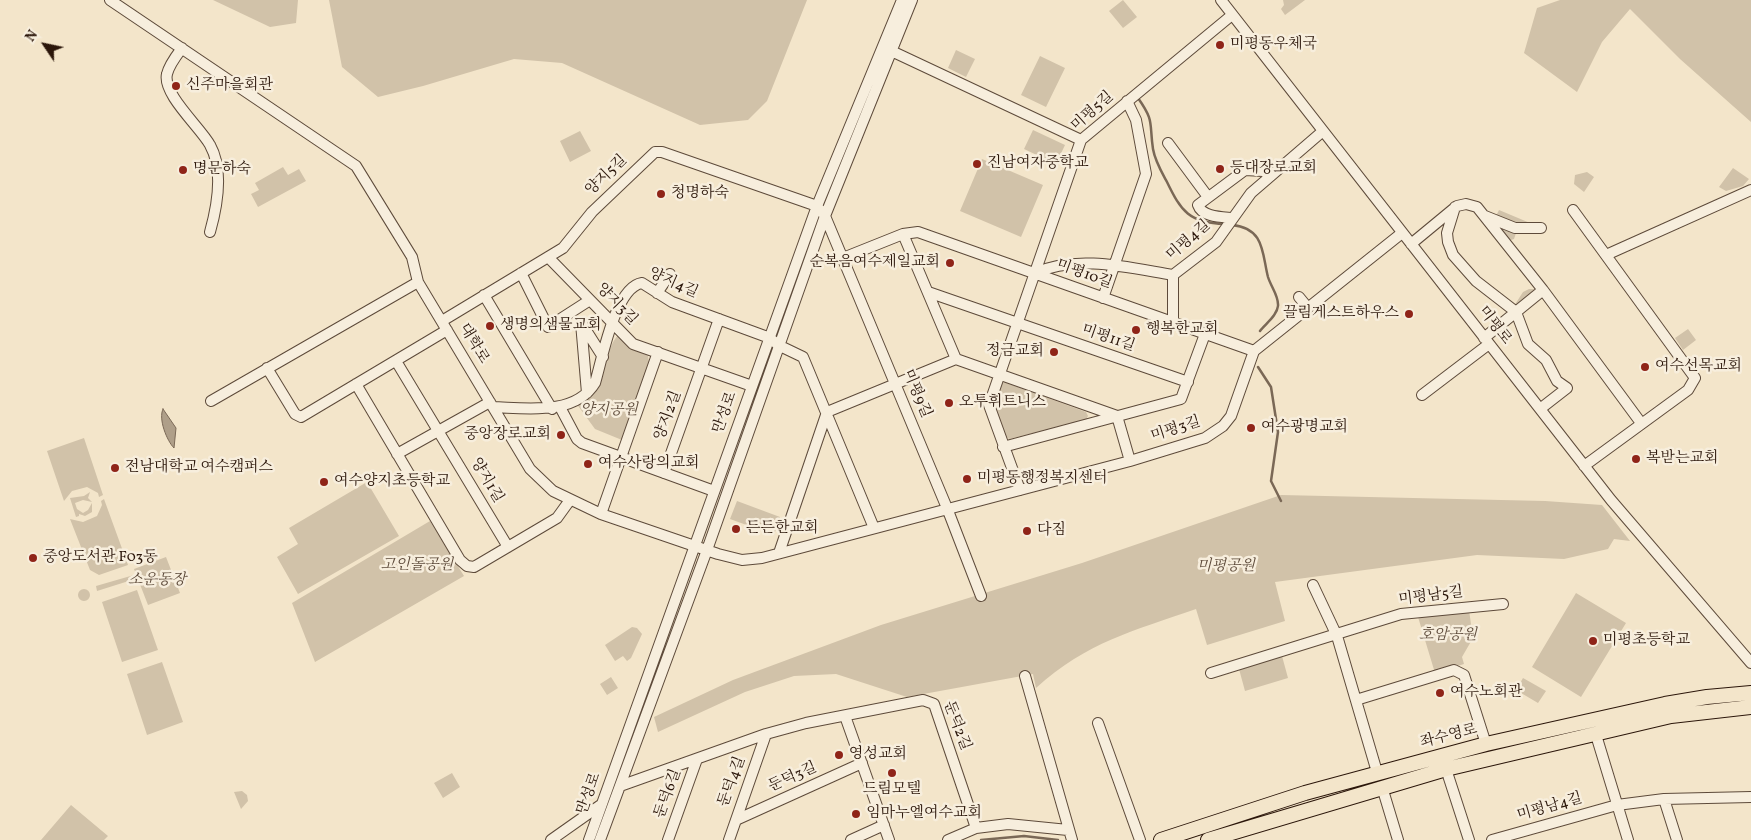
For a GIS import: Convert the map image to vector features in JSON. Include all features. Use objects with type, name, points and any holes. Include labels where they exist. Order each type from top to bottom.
[{"type":"main road","name":"좌수영로","points":[[1161,840],[1177,833],[1305,793],[1486,744],[1665,704],[1707,697],[1751,693]]},
{"type":"main road","points":[[1707,697],[1708,711]]},
{"type":"main road","name":"좌수영로","points":[[1208,840],[1446,769],[1671,716],[1751,707]]},
{"type":"main road","points":[[1305,793],[1310,809]]},
{"type":"main road","points":[[1231,816],[1235,832]]},
{"type":"street","name":"대학로","points":[[110,0],[356,166],[412,257],[418,282],[538,479],[553,491],[601,514],[694,546]]},
{"type":"street","name":"만성로","points":[[600,840],[707,550],[902,0]]},
{"type":"street","name":"만성로","points":[[589,840],[817,206],[886,48],[912,0]]},
{"type":"street","name":"미평로","points":[[1221,0],[1630,524],[1751,663]]},
{"type":"street","name":"미평5길","points":[[1020,490],[988,407],[1081,140],[1232,15]]},
{"type":"street","points":[[182,48],[167,72],[166,82],[172,94],[207,140],[214,154],[217,202],[210,232]]},
{"type":"street","points":[[886,48],[1081,140]]},
{"type":"street","points":[[1103,298],[1146,174],[1136,120],[1127,102]]},
{"type":"street","name":"미평4길","points":[[1035,273],[1056,266],[1114,266],[1173,275],[1216,242],[1246,198],[1270,175],[1323,131]]},
{"type":"street","points":[[1168,143],[1208,197]]},
{"type":"street","name":"양지5길","points":[[442,320],[563,248],[592,212],[655,152],[662,152],[817,206]]},
{"type":"street","points":[[1229,222],[1201,211],[1199,205],[1245,170],[1263,171],[1270,175]]},
{"type":"street","points":[[1606,255],[1751,190]]},
{"type":"street","points":[[1411,244],[1455,207],[1462,204],[1477,207],[1542,290],[1641,423]]},
{"type":"street","name":"미평9길","points":[[817,206],[825,216],[896,384],[981,596]]},
{"type":"street","points":[[1455,207],[1447,233],[1448,242],[1454,255],[1476,281],[1516,312],[1527,343],[1548,362],[1556,381],[1567,388],[1540,409]]},
{"type":"street","points":[[1572,210],[1695,375],[1693,384],[1688,390],[1584,466]]},
{"type":"street","points":[[1484,216],[1515,228],[1526,230],[1537,224]]},
{"type":"street","name":"미평10길","points":[[843,258],[903,234],[914,232],[930,236],[1254,351]]},
{"type":"street","points":[[1254,351],[1402,233]]},
{"type":"street","points":[[903,234],[956,359]]},
{"type":"street","name":"양지3길","points":[[548,257],[633,344],[752,386]]},
{"type":"street","points":[[521,273],[546,326],[550,327],[590,300]]},
{"type":"street","points":[[657,293],[670,274]]},
{"type":"street","points":[[1173,275],[1173,322]]},
{"type":"street","points":[[211,401],[418,282]]},
{"type":"street","name":"양지4길","points":[[613,324],[622,300],[639,283],[672,302],[770,338]]},
{"type":"street","points":[[1422,395],[1487,341],[1516,312],[1542,290]]},
{"type":"street","points":[[928,292],[1018,323]]},
{"type":"street","points":[[484,295],[579,441],[714,491]]},
{"type":"street","points":[[1299,297],[1308,308]]},
{"type":"street","points":[[573,312],[603,356]]},
{"type":"street","points":[[701,368],[719,319]]},
{"type":"street","points":[[581,323],[587,393]]},
{"type":"street","name":"미평11길","points":[[1018,323],[1188,382]]},
{"type":"street","points":[[398,454],[438,431],[492,404],[556,408],[587,393],[596,383],[613,324]]},
{"type":"street","points":[[267,368],[295,414],[299,416],[448,330]]},
{"type":"street","points":[[1004,447],[1179,399],[1188,382],[1204,334]]},
{"type":"street","points":[[770,338],[778,346],[803,357],[874,528]]},
{"type":"street","name":"미평3길","points":[[694,546],[742,560],[762,558],[1130,461],[1206,438],[1223,426],[1237,405],[1254,351]]},
{"type":"street","name":"양지2길","points":[[601,514],[658,352]]},
{"type":"street","points":[[779,553],[827,412],[956,359],[1117,416]]},
{"type":"street","name":"양지1길","points":[[396,361],[508,547]]},
{"type":"street","name":"양지2길","points":[[664,473],[701,368]]},
{"type":"street","points":[[356,384],[464,564],[470,567],[474,566],[508,547],[556,518],[570,500]]},
{"type":"street","points":[[1117,416],[1130,461]]},
{"type":"street","points":[[1313,585],[1337,636],[1377,772]]},
{"type":"street","name":"미평남5길","points":[[1211,673],[1337,636],[1401,614],[1503,604]]},
{"type":"street","points":[[1356,700],[1454,670],[1464,675],[1486,744]]},
{"type":"street","points":[[948,840],[976,828],[1008,824],[1070,835],[1025,676]]},
{"type":"street","name":"둔덕2길","points":[[620,786],[766,734],[806,723],[916,700],[933,703],[976,828]]},
{"type":"street","points":[[845,716],[889,840]]},
{"type":"street","points":[[1098,723],[1140,840]]},
{"type":"street","name":"둔덕4길","points":[[728,840],[766,734]]},
{"type":"street","points":[[1596,735],[1628,840]]},
{"type":"street","name":"둔덕6길","points":[[668,840],[697,758]]},
{"type":"street","name":"둔덕3길","points":[[736,820],[862,764]]},
{"type":"street","points":[[1446,769],[1468,840]]},
{"type":"street","points":[[1382,787],[1398,840]]},
{"type":"street","name":"미평남4길","points":[[1492,840],[1617,804],[1664,799],[1751,797]]},
{"type":"street","points":[[1664,799],[1677,840]]},
{"type":"street","points":[[551,840],[602,804]]},
{"type":"street","points":[[851,840],[884,825]]},
{"type":"green space","points":[[213,0],[298,0],[296,23],[270,27]]},
{"type":"green space","points":[[329,0],[807,0],[767,101],[748,120],[700,125],[562,63],[514,59],[423,86],[378,97],[342,67]]},
{"type":"green space","points":[[1123,0],[1137,17],[1123,28],[1109,11]]},
{"type":"green space","points":[[1283,0],[1305,0],[1285,15],[1281,9],[1284,5]]},
{"type":"green space","points":[[1560,0],[1751,0],[1751,122],[1680,59],[1630,9],[1602,42],[1577,92],[1524,53],[1537,8]]},
{"type":"green space","points":[[956,50],[975,59],[966,77],[948,68]]},
{"type":"green space","points":[[1040,56],[1065,68],[1046,107],[1021,95]]},
{"type":"green space","points":[[1033,130],[1065,145],[1056,164],[1024,149]]},
{"type":"green space","points":[[580,131],[591,151],[570,162],[560,141]]},
{"type":"green space","points":[[982,159],[1043,185],[1021,237],[960,211]]},
{"type":"green space","points":[[283,167],[288,175],[299,169],[306,181],[258,207],[251,194],[259,190],[255,183]]},
{"type":"green space","points":[[1733,168],[1749,179],[1743,186],[1726,191],[1719,187]]},
{"type":"green space","points":[[1587,172],[1594,177],[1584,192],[1574,184],[1575,175]]},
{"type":"green space","points":[[1499,210],[1530,223],[1520,233],[1516,233],[1514,239],[1508,241],[1493,222]]},
{"type":"green space","points":[[1534,289],[1533,293],[1516,308],[1514,306],[1523,292]]},
{"type":"green space","points":[[1688,329],[1696,340],[1683,350],[1675,338]]},
{"type":"green space","name":"양지공원","points":[[618,335],[627,346],[648,356],[649,362],[622,440],[595,429],[576,403],[588,397],[601,381],[608,354]]},
{"type":"green space","points":[[1004,382],[1086,412],[1088,416],[1086,420],[1009,439],[1000,427],[994,411],[996,394]]},
{"type":"green space","points":[[84,438],[103,495],[99,497],[98,493],[87,487],[72,491],[64,501],[47,451]]},
{"type":"green space","points":[[367,482],[399,536],[298,594],[277,557],[298,544],[289,528]]},
{"type":"green space","points":[[90,492],[88,498],[92,502],[83,500],[75,503],[77,509],[83,513],[88,510],[92,503],[92,512],[85,516],[79,514],[76,517],[70,498],[84,496]]},
{"type":"green space","name":"미평공원","points":[[1281,495],[1545,501],[1602,505],[1630,541],[1614,539],[1608,549],[1564,559],[1477,555],[1275,582],[1285,621],[1207,645],[1196,609],[1131,632],[1092,649],[1055,672],[1036,688],[1033,674],[907,697],[836,674],[794,676],[745,692],[658,732],[654,717],[733,680],[881,625],[1082,563]]},
{"type":"green space","points":[[104,499],[128,565],[99,575],[90,570],[70,519],[83,522],[97,516],[102,505],[101,501]]},
{"type":"green space","points":[[737,501],[780,517],[774,535],[730,519]]},
{"type":"green space","name":"고인돌공원","points":[[430,521],[464,576],[315,662],[292,603]]},
{"type":"green space","name":"소운동장","points":[[166,557],[180,593],[148,605],[134,569]]},
{"type":"green space","points":[[134,575],[135,579],[97,591],[96,586]]},
{"type":"green space","points":[[84,589],[90,595],[84,601],[78,595]]},
{"type":"green space","points":[[137,590],[158,650],[122,662],[102,602]]},
{"type":"green space","points":[[1576,593],[1626,623],[1581,697],[1532,667]]},
{"type":"green space","name":"호암공원","points":[[1469,610],[1473,638],[1462,657],[1464,664],[1435,673],[1418,617]]},
{"type":"green space","points":[[632,627],[637,628],[642,634],[631,658],[627,661],[623,656],[615,661],[605,645]]},
{"type":"green space","points":[[1282,656],[1288,678],[1245,691],[1239,669]]},
{"type":"green space","points":[[162,662],[183,722],[147,735],[127,674]]},
{"type":"green space","points":[[611,677],[618,688],[607,695],[600,684]]},
{"type":"green space","points":[[1523,678],[1546,691],[1538,703],[1516,690]]},
{"type":"green space","points":[[452,773],[460,787],[443,798],[434,783]]},
{"type":"green space","points":[[242,791],[247,795],[248,801],[241,809],[234,792]]},
{"type":"green space","points":[[71,805],[108,836],[104,840],[41,840]]},
{"type":"shaded area","points":[[163,409],[176,428],[174,448],[164,430]]},
{"type":"waterway","points":[[1138,98],[1149,118],[1153,149],[1160,170],[1177,201],[1188,214],[1195,218],[1225,224]]},
{"type":"waterway","points":[[1232,225],[1251,231],[1260,243],[1268,277],[1277,299],[1277,310],[1260,331]]},
{"type":"waterway","points":[[1258,367],[1271,387],[1278,432],[1271,481],[1281,501]]},
{"type":"waterway","points":[[981,840],[1024,836],[1058,840]]},
{"type":"place","name":"미평동우체국","points":[[1220,45]]},
{"type":"place","name":"신주마을회관","points":[[176,86]]},
{"type":"place","name":"진남여자중학교","points":[[977,164]]},
{"type":"place","name":"등대장로교회","points":[[1220,169]]},
{"type":"place","name":"명문하숙","points":[[183,170]]},
{"type":"place","name":"청명하숙","points":[[661,194]]},
{"type":"place","name":"순복음여수제일교회","points":[[950,263]]},
{"type":"place","name":"끌림게스트하우스","points":[[1409,314]]},
{"type":"place","name":"생명의샘물교회","points":[[490,326]]},
{"type":"place","name":"행복한교회","points":[[1136,330]]},
{"type":"place","name":"정금교회","points":[[1054,352]]},
{"type":"place","name":"여수선목교회","points":[[1645,367]]},
{"type":"place","name":"오투휘트니스","points":[[949,403]]},
{"type":"place","name":"여수광명교회","points":[[1251,428]]},
{"type":"place","name":"중앙장로교회","points":[[561,435]]},
{"type":"place","name":"복받는교회","points":[[1636,459]]},
{"type":"place","name":"여수사랑의교회","points":[[588,464]]},
{"type":"place","name":"전남대학교 여수캠퍼스","points":[[115,468]]},
{"type":"place","name":"미평동행정복지센터","points":[[967,479]]},
{"type":"place","name":"여수양지초등학교","points":[[324,482]]},
{"type":"place","name":"든든한교회","points":[[736,529]]},
{"type":"place","name":"다짐","points":[[1027,531]]},
{"type":"place","name":"중앙도서관 F03동","points":[[33,558]]},
{"type":"place","name":"미평초등학교","points":[[1593,641]]},
{"type":"place","name":"여수노회관","points":[[1440,693]]},
{"type":"place","name":"영성교회","points":[[839,755]]},
{"type":"place","name":"드림모텔","points":[[892,773]]},
{"type":"place","name":"임마누엘여수교회","points":[[856,814]]}]
